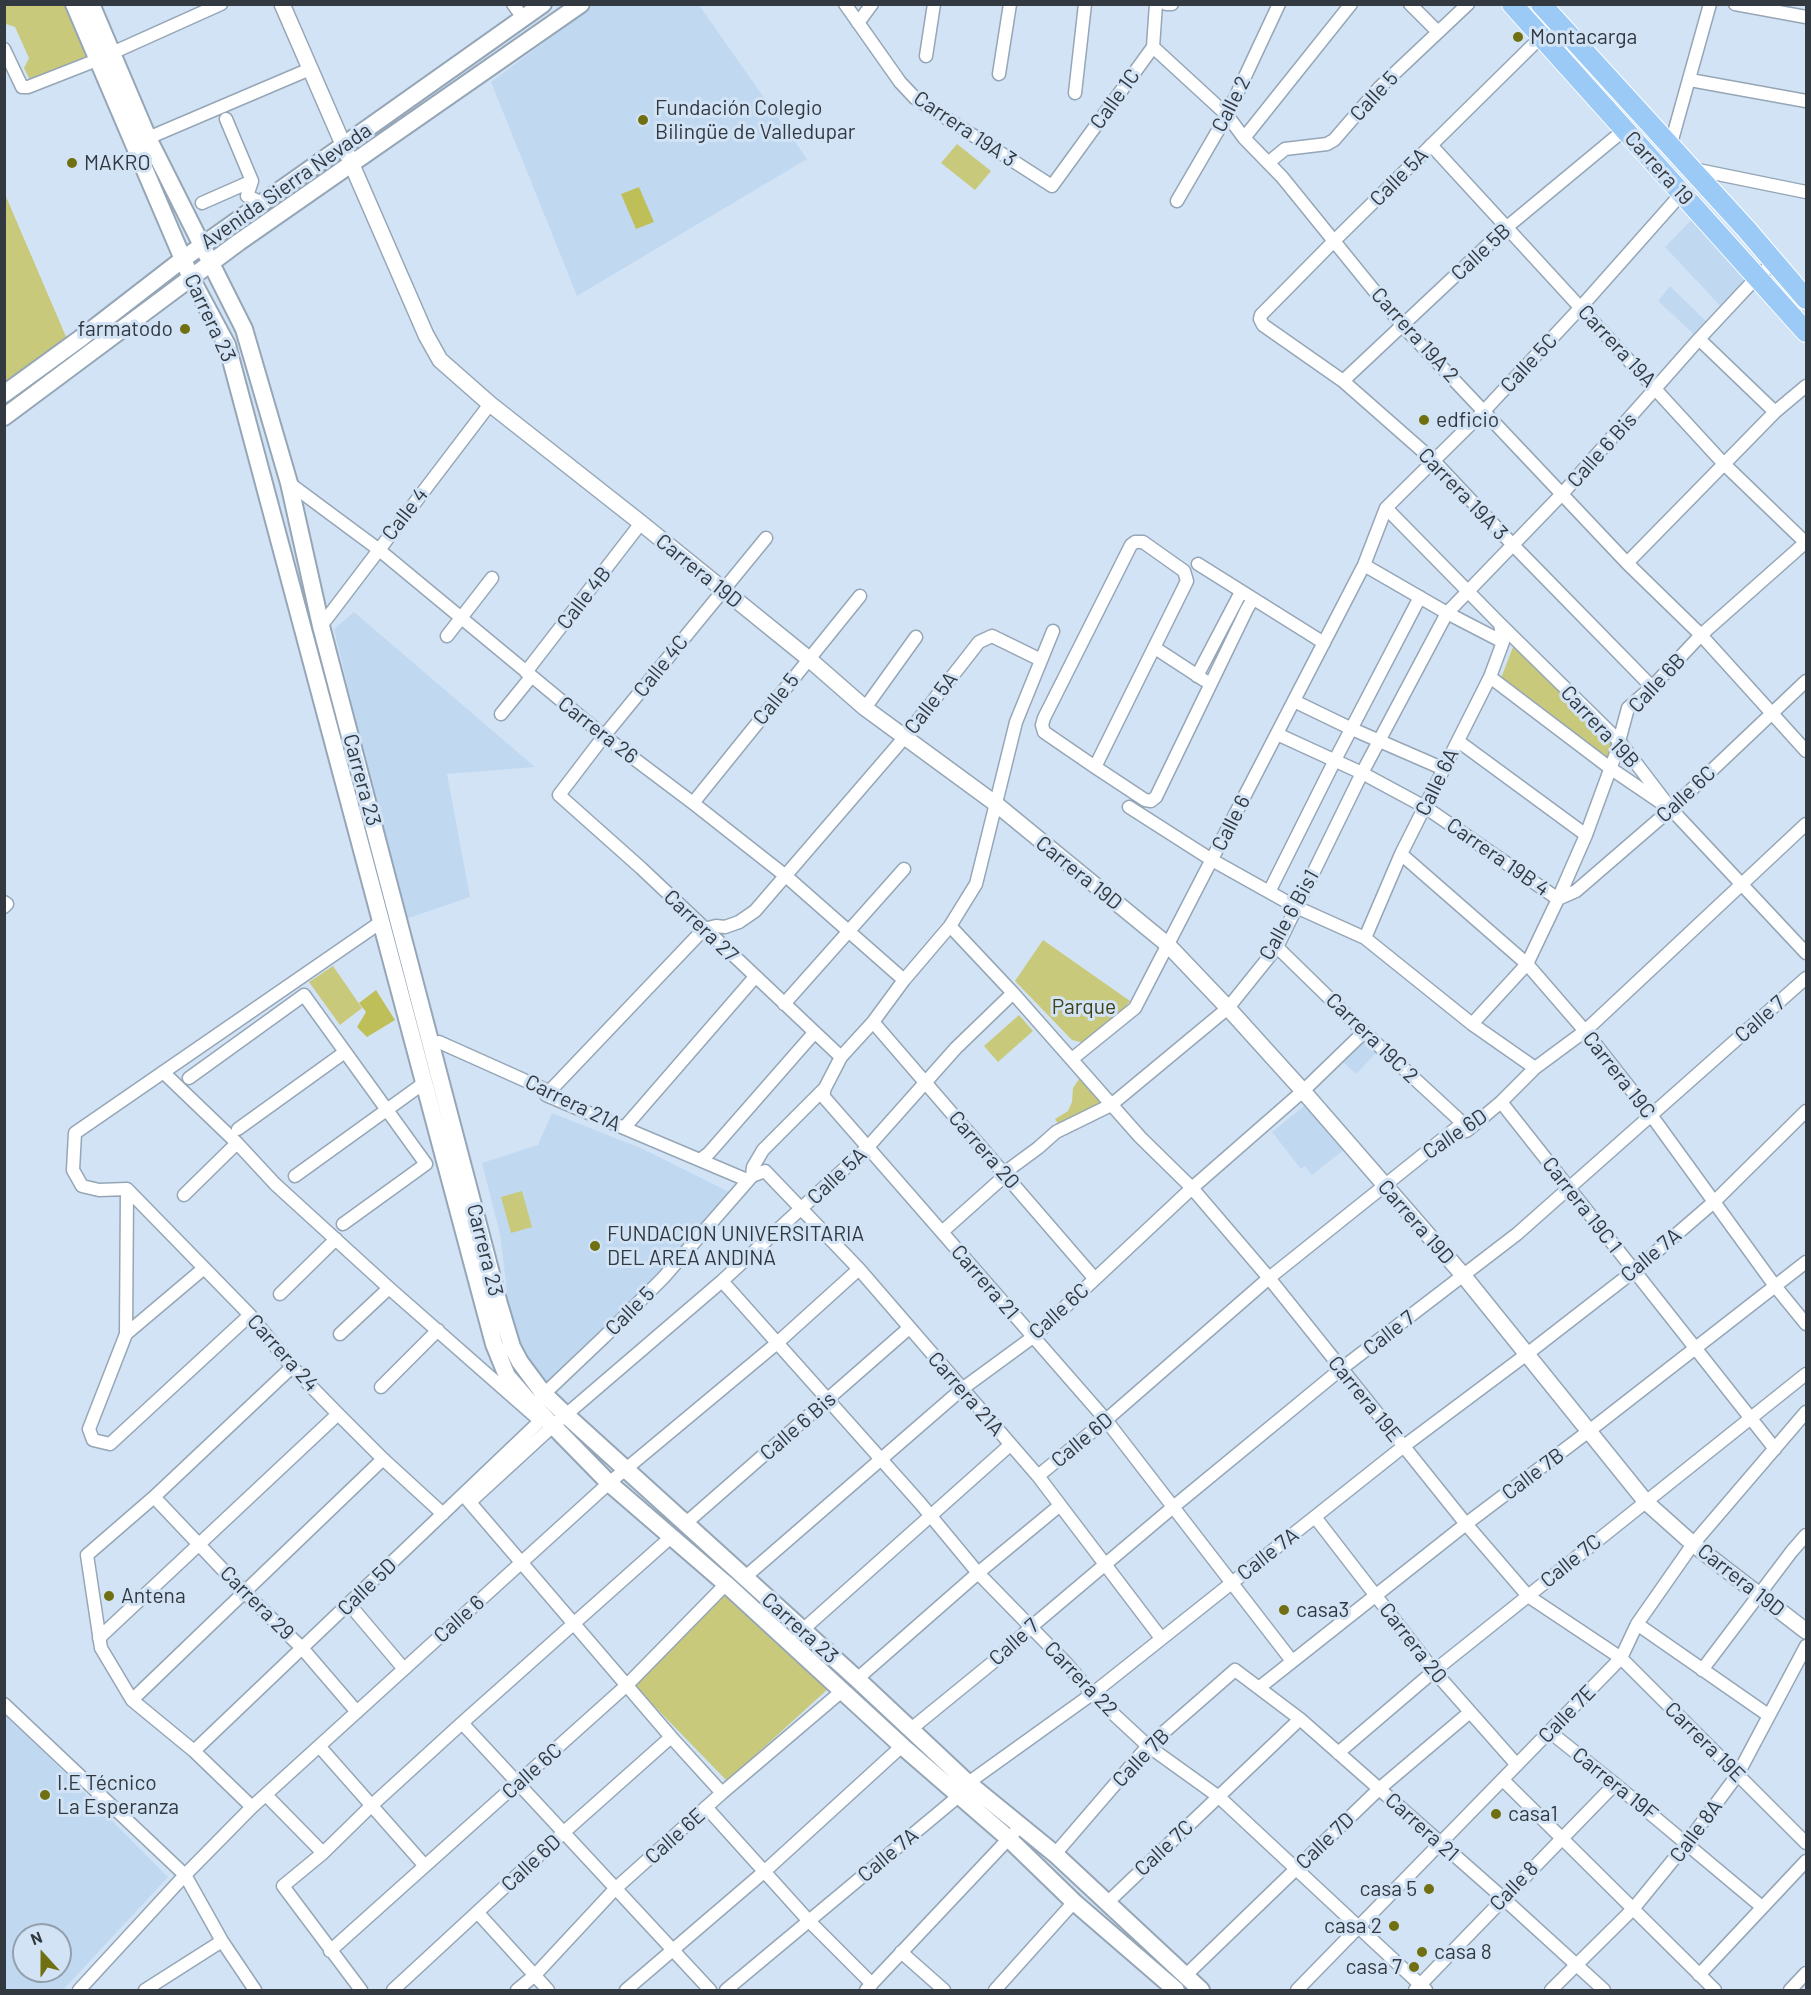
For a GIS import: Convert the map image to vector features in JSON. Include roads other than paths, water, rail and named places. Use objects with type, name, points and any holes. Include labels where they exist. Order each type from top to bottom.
[{"type":"highway","name":"Carrera 19","points":[[1512,4],[1806,332]]},
{"type":"highway","name":"Carrera 19","points":[[1540,4],[1747,230],[1806,299]]},
{"type":"main road","points":[[74,4],[105,56]]},
{"type":"main road","points":[[91,4],[105,56]]},
{"type":"main road","name":"Avenida Sierra Nevada","points":[[4,394],[202,246],[543,4]]},
{"type":"main road","name":"Avenida Sierra Nevada","points":[[4,417],[233,247],[581,4]]},
{"type":"main road","name":"Carrera 23","points":[[105,56],[244,329],[289,483],[321,626],[499,1304],[512,1347],[520,1362],[544,1394],[553,1421],[609,1483],[726,1584],[857,1679],[911,1729],[1008,1838],[1074,1902],[1178,1987],[1201,1990]]},
{"type":"main road","name":"Carrera 23","points":[[105,56],[191,279],[227,345],[494,1344],[507,1376],[526,1398],[553,1421],[626,1469],[687,1523],[744,1578],[796,1635],[842,1691],[902,1746],[1022,1826],[1055,1854],[1107,1903],[1178,1987]]},
{"type":"main road","points":[[233,247],[225,263],[226,279],[244,329]]},
{"type":"main road","points":[[436,1129],[453,1125]]},
{"type":"street","points":[[4,49],[22,87],[28,87],[105,56],[221,4]]},
{"type":"street","points":[[282,4],[343,146]]},
{"type":"street","points":[[513,4],[523,18]]},
{"type":"street","name":"Carrera 19A 3","points":[[845,4],[900,82],[915,98],[1052,186]]},
{"type":"street","points":[[858,23],[872,4]]},
{"type":"street","points":[[926,56],[934,4]]},
{"type":"street","points":[[999,74],[1010,4]]},
{"type":"street","points":[[1075,93],[1085,4]]},
{"type":"street","name":"Calle 1C","points":[[1052,186],[1153,47],[1156,4]]},
{"type":"street","points":[[1166,4],[1172,4]]},
{"type":"street","name":"Calle 2","points":[[1178,201],[1227,115],[1279,4]]},
{"type":"street","points":[[1244,138],[1351,4]]},
{"type":"street","points":[[1410,4],[1438,32]]},
{"type":"street","name":"Calle 5","points":[[1268,163],[1285,149],[1327,144],[1334,140],[1380,87],[1468,4]]},
{"type":"street","points":[[1670,147],[1710,4]]},
{"type":"street","points":[[1735,4],[1806,17]]},
{"type":"street","name":"Calle 5A","points":[[1260,319],[1261,315],[1335,240],[1541,37]]},
{"type":"street","name":"Carrera 19A 2","points":[[1153,47],[1227,115],[1244,138],[1282,177],[1335,240],[1402,325],[1627,563],[1701,635],[1806,751]]},
{"type":"street","points":[[148,138],[310,69]]},
{"type":"street","points":[[1690,80],[1806,101]]},
{"type":"street","points":[[226,119],[252,181],[247,196],[263,203]]},
{"type":"street","name":"Calle 5B","points":[[1343,381],[1507,227],[1624,130]]},
{"type":"street","name":"Carrera 19A","points":[[1431,145],[1724,464],[1806,543]]},
{"type":"street","name":"Carrera 19D","points":[[343,146],[440,360],[490,404],[641,523],[865,708],[996,804],[1168,945],[1303,1091],[1463,1275],[1646,1502],[1693,1544],[1806,1631]]},
{"type":"street","points":[[1689,168],[1806,192]]},
{"type":"street","points":[[202,203],[252,181]]},
{"type":"street","name":"Calle 5C","points":[[1364,565],[1386,508],[1484,411],[1581,308],[1682,193]]},
{"type":"street","points":[[1730,247],[1739,248],[1750,243],[1751,238],[1747,230]]},
{"type":"street","points":[[1757,277],[1769,267],[1782,272]]},
{"type":"street","name":"Calle 6 Bis","points":[[1467,591],[1562,494],[1757,277]]},
{"type":"street","name":"Carrera 19A 3","points":[[1260,319],[1263,325],[1343,381],[1434,461],[1652,687]]},
{"type":"street","points":[[1700,339],[1775,412]]},
{"type":"street","points":[[1627,563],[1775,412],[1806,386]]},
{"type":"street","name":"Calle 4","points":[[321,626],[490,404]]},
{"type":"street","name":"Carrera 26","points":[[289,483],[378,549],[604,736],[787,877],[904,980]]},
{"type":"street","name":"Carrera 19B","points":[[1386,508],[1619,741],[1671,809],[1806,953]]},
{"type":"street","name":"Calle 4B","points":[[501,714],[641,523]]},
{"type":"street","name":"Calle 4C","points":[[560,796],[604,736],[766,538]]},
{"type":"street","points":[[1095,767],[1185,587],[1187,577],[1184,571],[1143,542],[1135,542],[1129,547],[1042,722],[1044,732],[1095,767],[1144,800],[1155,799],[1253,599]]},
{"type":"street","name":"Calle 6B","points":[[1527,964],[1586,835],[1619,741],[1628,708],[1652,687],[1701,635],[1806,543]]},
{"type":"street","points":[[1198,564],[1324,643]]},
{"type":"street","points":[[1364,565],[1503,642]]},
{"type":"street","name":"Calle 6","points":[[1072,1059],[1135,1008],[1364,565]]},
{"type":"street","points":[[447,636],[459,617],[492,578]]},
{"type":"street","name":"Calle 6 Bis1","points":[[942,1232],[999,1181],[1004,1173],[1056,1132],[1111,1105],[1228,1008],[1277,947],[1362,773],[1447,613],[1467,591]]},
{"type":"street","points":[[1197,676],[1242,592]]},
{"type":"street","name":"Calle 5","points":[[693,803],[860,596]]},
{"type":"street","points":[[1269,892],[1420,597]]},
{"type":"street","name":"Calle 6A","points":[[1365,938],[1401,854],[1490,677],[1503,642],[1500,624]]},
{"type":"street","name":"Calle 5","points":[[544,1394],[663,1278],[750,1178],[753,1167],[763,1150],[825,1088],[841,1058],[950,926],[976,885],[1016,722],[1053,631]]},
{"type":"street","name":"Calle 5A","points":[[704,929],[716,926],[725,927],[739,922],[755,911],[787,877],[904,738],[979,642],[992,636],[1041,660]]},
{"type":"street","points":[[865,708],[916,637]]},
{"type":"street","points":[[1155,648],[1210,685]]},
{"type":"street","points":[[1490,677],[1610,768],[1671,809]]},
{"type":"street","name":"Calle 6C","points":[[1558,899],[1576,891],[1671,809],[1806,681]]},
{"type":"street","points":[[1294,701],[1444,769]]},
{"type":"street","name":"Carrera 19B 4","points":[[1277,734],[1362,773],[1425,807],[1558,899]]},
{"type":"street","points":[[1458,741],[1586,835]]},
{"type":"street","name":"Carrera 27","points":[[560,796],[641,868],[841,1058]]},
{"type":"street","points":[[1129,807],[1212,860],[1296,907],[1365,938],[1472,1024],[1535,1068]]},
{"type":"street","name":"Calle 6D","points":[[1038,1476],[1269,1278],[1459,1126],[1466,1131],[1469,1129],[1501,1102],[1535,1068],[1585,1031],[1806,825]]},
{"type":"street","name":"Carrera 19C","points":[[1401,854],[1527,964],[1585,1031],[1651,1115],[1775,1286],[1806,1324]]},
{"type":"street","points":[[784,1004],[904,869]]},
{"type":"street","points":[[4,902],[7,904],[4,907]]},
{"type":"street","points":[[250,1316],[110,1444],[93,1440],[89,1429],[126,1334],[127,1189],[99,1190],[81,1186],[73,1170],[75,1133],[381,922]]},
{"type":"street","name":"Carrera 19E","points":[[950,926],[1013,993],[1111,1105],[1192,1188],[1269,1278],[1466,1524],[1528,1596],[1621,1658],[1806,1843]]},
{"type":"street","points":[[546,1095],[704,929]]},
{"type":"street","name":"Carrera 19C 2","points":[[1277,947],[1364,1032],[1469,1129]]},
{"type":"street","points":[[1472,1024],[1527,964]]},
{"type":"street","points":[[624,1128],[755,977]]},
{"type":"street","name":"Calle 7","points":[[911,1729],[1003,1654],[1031,1627],[1172,1508],[1341,1369],[1517,1234],[1806,978]]},
{"type":"street","name":"Calle 5A","points":[[466,1498],[553,1421],[722,1281],[802,1209],[867,1148],[956,1048],[1013,993]]},
{"type":"street","points":[[189,1078],[304,995],[426,1164],[343,1224]]},
{"type":"street","name":"Carrera 20","points":[[873,1022],[1095,1279]]},
{"type":"street","name":"Calle 6C","points":[[744,1578],[962,1389],[1033,1337],[1192,1188],[1303,1091],[1364,1032]]},
{"type":"street","points":[[700,1160],[709,1153],[814,1034]]},
{"type":"street","name":"Carrera 21A","points":[[431,1044],[439,1041],[544,1089],[546,1095],[700,1160],[750,1178],[765,1171],[859,1269],[1038,1476],[1161,1638]]},
{"type":"street","points":[[238,1129],[345,1052]]},
{"type":"street","points":[[163,1072],[237,1143],[275,1184],[389,1288],[538,1419],[553,1421]]},
{"type":"street","points":[[295,1176],[424,1083]]},
{"type":"street","name":"Carrera 21","points":[[825,1088],[823,1096],[829,1105],[1106,1420],[1292,1661]]},
{"type":"street","name":"Carrera 19C 1","points":[[1501,1102],[1775,1449]]},
{"type":"street","name":"Calle 7A","points":[[726,1990],[964,1789],[1092,1694],[1404,1446],[1634,1271],[1715,1201],[1806,1112]]},
{"type":"street","points":[[184,1195],[237,1143]]},
{"type":"street","name":"Carrera 24","points":[[127,1189],[250,1316],[292,1366],[338,1414],[443,1514]]},
{"type":"street","points":[[280,1294],[336,1239]]},
{"type":"street","name":"Calle 7B","points":[[1260,1687],[1466,1524],[1806,1262]]},
{"type":"street","points":[[126,1334],[203,1269]]},
{"type":"street","name":"Calle 6","points":[[79,1990],[185,1875],[252,1807],[609,1483],[776,1344],[859,1269]]},
{"type":"street","name":"Carrera 22","points":[[722,1281],[930,1515],[978,1573],[1067,1664],[1092,1694],[1148,1746],[1219,1797],[1359,1928],[1420,1989]]},
{"type":"street","points":[[340,1334],[389,1288]]},
{"type":"street","name":"Calle 6 Bis","points":[[687,1523],[909,1328]]},
{"type":"street","points":[[381,1387],[438,1330]]},
{"type":"street","points":[[484,1371],[501,1360]]},
{"type":"street","points":[[252,1807],[194,1751],[132,1700],[101,1648],[87,1555],[154,1497],[292,1366]]},
{"type":"street","name":"Calle 7C","points":[[1338,1753],[1434,1671],[1806,1374]]},
{"type":"street","points":[[99,1638],[338,1414]]},
{"type":"street","name":"Calle 7E","points":[[1297,1990],[1621,1658],[1637,1624],[1693,1544],[1775,1449],[1804,1420]]},
{"type":"street","points":[[796,1635],[1010,1445]]},
{"type":"street","points":[[132,1700],[383,1459]]},
{"type":"street","name":"Carrera 29","points":[[154,1497],[244,1592],[302,1648],[357,1712]]},
{"type":"street","points":[[466,1498],[671,1737],[722,1793]]},
{"type":"street","name":"Calle 5D","points":[[194,1751],[443,1514],[466,1498]]},
{"type":"street","points":[[857,1679],[978,1573],[1059,1506]]},
{"type":"street","name":"Carrera 20","points":[[1315,1517],[1434,1671],[1517,1765]]},
{"type":"street","points":[[1702,1670],[1806,1535]]},
{"type":"street","points":[[361,1990],[330,1952],[284,1886],[323,1853],[462,1723],[671,1537]]},
{"type":"street","name":"Calle 6C","points":[[330,1952],[627,1686],[726,1584]]},
{"type":"street","points":[[349,1604],[404,1669]]},
{"type":"street","points":[[1637,1624],[1768,1715]]},
{"type":"street","name":"Calle 8A","points":[[1551,1990],[1633,1909],[1687,1843],[1738,1774],[1806,1646]]},
{"type":"street","name":"Carrera 21","points":[[1235,1670],[1300,1719],[1604,1990]]},
{"type":"street","name":"Calle 7B","points":[[1055,1854],[1148,1746],[1235,1670]]},
{"type":"street","name":"Calle 6E","points":[[517,1990],[535,1975],[615,1889],[722,1793],[842,1691]]},
{"type":"street","points":[[4,1704],[185,1875],[222,1941],[255,1990]]},
{"type":"street","name":"Calle 7D","points":[[1178,1987],[1379,1789],[1470,1712]]},
{"type":"street","name":"Calle 7C","points":[[1107,1903],[1300,1719]]},
{"type":"street","points":[[462,1723],[672,1952],[710,1990]]},
{"type":"street","name":"Carrera 19F","points":[[1550,1732],[1762,1907]]},
{"type":"street","name":"Calle 6D","points":[[393,1990],[562,1833],[671,1737]]},
{"type":"street","points":[[319,1746],[425,1866]]},
{"type":"street","points":[[626,1990],[765,1871],[902,1746]]},
{"type":"street","points":[[1503,1780],[1715,1990]]},
{"type":"street","name":"Calle 8","points":[[1420,1989],[1503,1898],[1615,1784]]},
{"type":"street","points":[[266,1795],[323,1853]]},
{"type":"street","points":[[706,1808],[869,1987],[1008,1838],[1022,1826]]},
{"type":"street","points":[[1699,1975],[1806,1861]]},
{"type":"street","points":[[995,1990],[1074,1902]]},
{"type":"street","points":[[478,1913],[548,1990]]},
{"type":"street","points":[[145,1990],[222,1941]]},
{"type":"street","points":[[901,1952],[944,1990]]},
{"type":"street","points":[[1790,1990],[1806,1973]]},
{"type":"place","name":"Montacarga","points":[[1518,37]]},
{"type":"place","name":"Fundación Colegio Bilingüe de Valledupar","points":[[643,120]]},
{"type":"place","name":"MAKRO","points":[[72,163]]},
{"type":"place","name":"farmatodo","points":[[185,329]]},
{"type":"place","name":"edficio","points":[[1424,420]]},
{"type":"place","name":"FUNDACION UNIVERSITARIA DEL AREA ANDINA","points":[[595,1246]]},
{"type":"place","name":"Antena","points":[[109,1596]]},
{"type":"place","name":"casa3","points":[[1284,1610]]},
{"type":"place","name":"I.E Técnico La Esperanza","points":[[45,1795]]},
{"type":"place","name":"casa1","points":[[1496,1814]]},
{"type":"place","name":"casa 5","points":[[1429,1889]]},
{"type":"place","name":"casa 2","points":[[1394,1926]]},
{"type":"place","name":"casa 8","points":[[1422,1952]]},
{"type":"place","name":"casa 7","points":[[1414,1967]]},
{"type":"park label","name":"Parque","points":[[1084,1007]]}]
